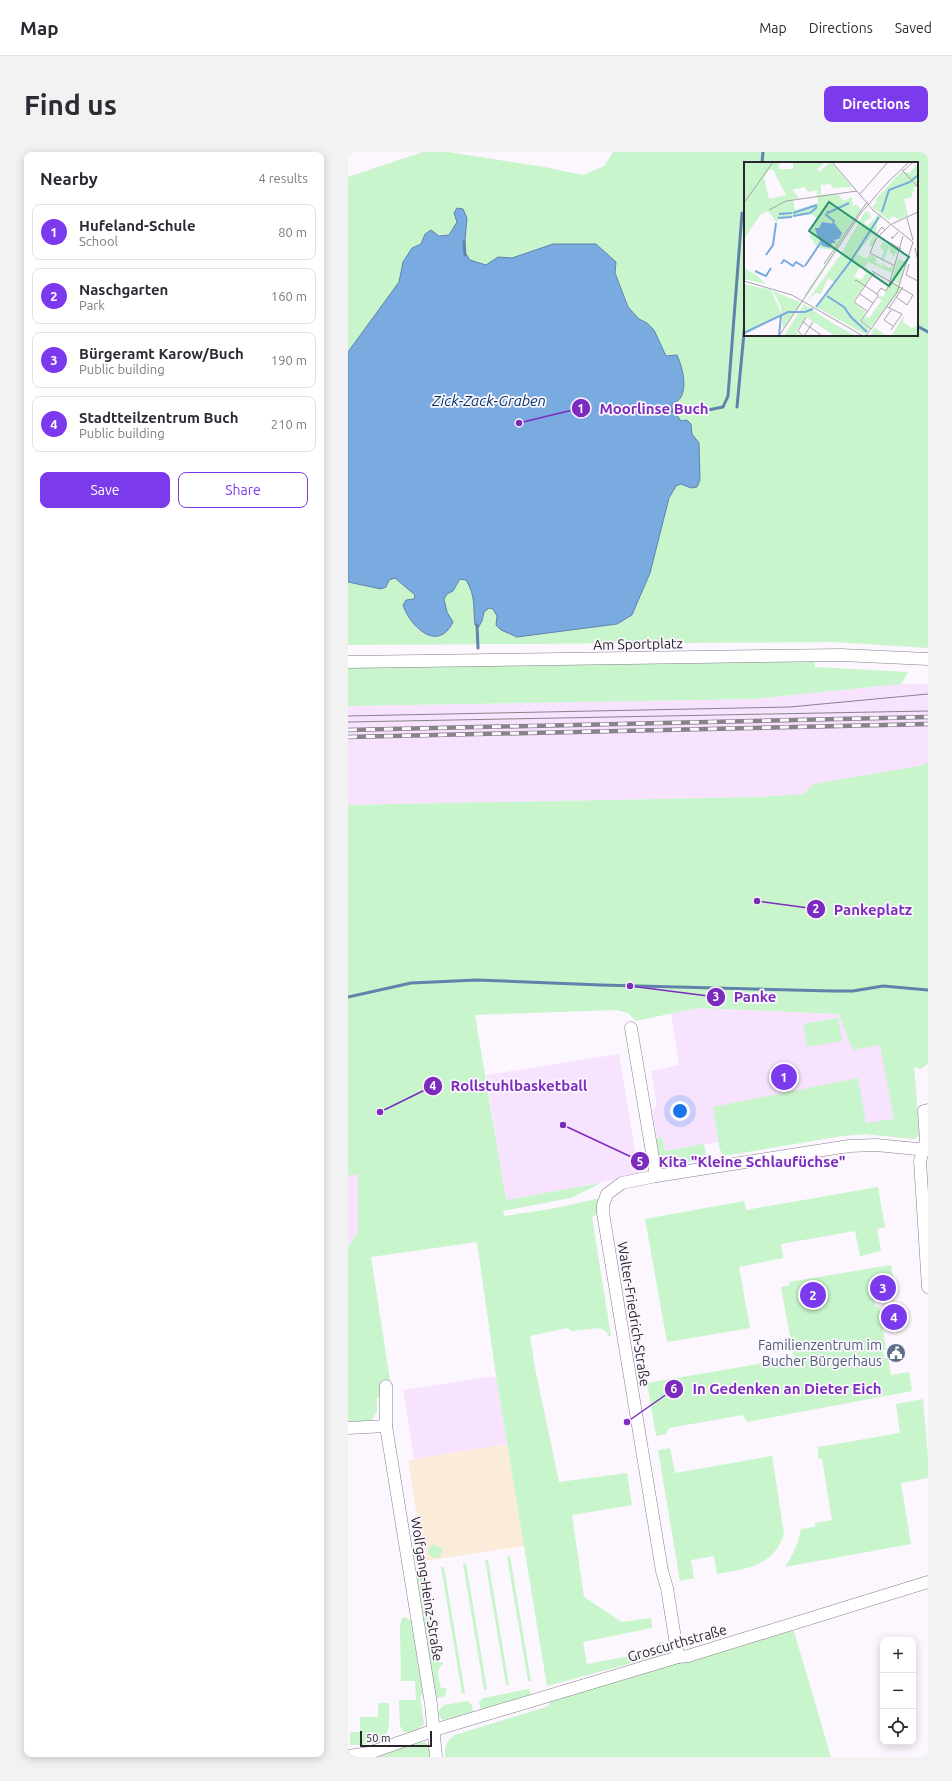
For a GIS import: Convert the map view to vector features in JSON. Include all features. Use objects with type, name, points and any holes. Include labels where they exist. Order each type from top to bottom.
[{"type":"street","name":"Am Sportplatz","points":[[348,662],[841,655],[928,659]]},
{"type":"street","points":[[631,1028],[656,1176]]},
{"type":"street","points":[[926,1111],[926,1150],[920,1161],[928,1287]]},
{"type":"street","name":"Walter-Friedrich-Straße","points":[[678,1656],[667,1588],[659,1557],[603,1213],[607,1194],[616,1186],[656,1176],[849,1146],[876,1145],[926,1150]]},
{"type":"street","name":"Wolfgang-Heinz-Straße","points":[[386,1386],[386,1426],[435,1731],[436,1757]]},
{"type":"street","points":[[348,1428],[386,1426]]},
{"type":"street","name":"Groscurthstraße","points":[[348,1756],[369,1753],[435,1731],[678,1656],[696,1654],[928,1582]]},
{"type":"shaded area","points":[[901,684],[928,684],[928,762],[924,765],[814,784],[803,794],[759,797],[348,805],[348,706],[753,699]]},
{"type":"shaded area","points":[[697,1008],[906,1017],[916,1083],[919,1135],[914,1139],[865,1134],[819,1138],[817,1126],[665,1151],[662,1137],[657,1138],[652,1109],[657,1107],[651,1071],[679,1065],[671,1013]]},
{"type":"shaded area","points":[[619,1054],[639,1175],[506,1201],[486,1075]]},
{"type":"shaded area","points":[[348,1173],[359,1173],[358,1232],[348,1247]]},
{"type":"shaded area","points":[[496,1376],[507,1444],[414,1459],[403,1390]]},
{"type":"shaded area","points":[[507,1444],[524,1546],[424,1561],[408,1460]]},
{"type":"green space","points":[[423,152],[449,152],[544,167],[583,175],[604,166],[613,152],[928,152],[928,648],[833,642],[348,645],[348,582],[381,589],[386,587],[389,580],[395,578],[415,595],[415,627],[424,634],[440,636],[453,622],[447,612],[444,599],[447,594],[453,591],[460,579],[466,580],[472,592],[474,613],[482,621],[484,612],[489,608],[493,609],[497,616],[496,625],[517,637],[617,624],[633,615],[650,573],[669,498],[676,486],[681,484],[691,488],[698,451],[698,443],[692,434],[691,424],[681,421],[672,408],[679,360],[677,355],[666,356],[654,330],[647,323],[639,319],[628,307],[615,273],[616,262],[596,244],[553,244],[512,258],[498,257],[486,265],[469,260],[464,251],[465,234],[457,222],[449,235],[425,234],[421,244],[403,262],[399,282],[348,352],[348,177]]},
{"type":"green space","points":[[815,660],[815,667],[908,672],[901,684],[753,699],[348,706],[348,666]]},
{"type":"green space","points":[[928,762],[928,1064],[921,1069],[914,1067],[919,1135],[914,1139],[865,1134],[842,1136],[724,1156],[720,1150],[713,1107],[858,1078],[866,1123],[894,1119],[880,1045],[853,1050],[839,1014],[697,1008],[636,1021],[628,1013],[616,1010],[475,1015],[506,1200],[601,1183],[571,1198],[503,1211],[504,1216],[556,1208],[600,1198],[599,1213],[592,1217],[611,1336],[608,1336],[607,1332],[599,1328],[572,1331],[567,1328],[530,1336],[535,1368],[559,1482],[627,1473],[632,1505],[572,1515],[584,1597],[622,1622],[651,1618],[652,1628],[583,1642],[587,1664],[660,1650],[658,1643],[664,1642],[665,1651],[662,1655],[547,1686],[496,1376],[477,1242],[371,1257],[390,1380],[390,1392],[377,1398],[377,1411],[371,1421],[348,1421],[348,1247],[358,1232],[358,1175],[348,1175],[348,805],[759,797],[803,794],[814,784],[924,765]]},
{"type":"green space","points":[[838,1018],[842,1041],[807,1047],[803,1024]]},
{"type":"green space","points":[[662,1137],[665,1151],[704,1144],[707,1159],[668,1166],[664,1159],[659,1160],[656,1138]]},
{"type":"green space","points":[[878,1187],[885,1227],[877,1229],[881,1251],[860,1256],[855,1231],[781,1244],[783,1258],[739,1267],[750,1328],[667,1342],[645,1219],[744,1201],[746,1210]]},
{"type":"green space","points":[[891,1265],[893,1277],[875,1280],[878,1298],[874,1299],[875,1307],[879,1306],[886,1349],[883,1350],[884,1358],[888,1358],[891,1375],[909,1372],[912,1391],[747,1422],[743,1415],[669,1428],[666,1434],[656,1436],[647,1383],[794,1358],[781,1287],[789,1285],[789,1282]]},
{"type":"green space","points":[[923,1399],[928,1458],[928,1478],[901,1483],[911,1544],[785,1567],[795,1549],[801,1529],[815,1527],[815,1523],[832,1520],[822,1459],[818,1458],[818,1447],[900,1433],[896,1404]]},
{"type":"green space","points":[[670,1448],[675,1473],[772,1456],[784,1534],[773,1553],[758,1564],[748,1568],[717,1574],[714,1556],[691,1560],[694,1578],[680,1581],[658,1450]]},
{"type":"green space","points":[[433,1544],[443,1549],[440,1557],[435,1558],[429,1555],[427,1551]]},
{"type":"green space","points":[[510,1556],[531,1681],[528,1681],[507,1557]]},
{"type":"green space","points":[[485,1560],[488,1560],[509,1685],[506,1685]]},
{"type":"green space","points":[[466,1563],[487,1689],[484,1690],[463,1564]]},
{"type":"green space","points":[[441,1567],[444,1567],[465,1693],[462,1694]]},
{"type":"green space","points":[[422,1571],[427,1572],[430,1576],[425,1577],[424,1580],[436,1659],[438,1662],[443,1662],[438,1672],[441,1688],[447,1688],[445,1696],[436,1698],[417,1574]]},
{"type":"green space","points":[[405,1617],[411,1621],[423,1695],[420,1696],[424,1724],[417,1729],[407,1732],[404,1732],[400,1726],[399,1700],[416,1700],[415,1681],[401,1681],[400,1626],[402,1618]]},
{"type":"green space","points":[[793,1628],[831,1757],[445,1757],[447,1744],[455,1735],[549,1706],[549,1702]]},
{"type":"green space","points":[[529,1689],[531,1695],[481,1710],[479,1702],[483,1698]]},
{"type":"green space","points":[[467,1701],[472,1705],[473,1712],[443,1720],[439,1716],[439,1710],[444,1705]]},
{"type":"green space","points":[[378,1703],[389,1703],[389,1724],[384,1737],[380,1741],[373,1743],[350,1745],[350,1732],[360,1732],[360,1717],[378,1717]]},
{"type":"green space","points":[[420,1742],[425,1742],[430,1748],[431,1757],[374,1757]]},
{"type":"water","points":[[457,208],[463,209],[467,218],[464,251],[470,260],[486,265],[498,257],[512,258],[553,244],[596,244],[616,262],[615,273],[628,307],[639,319],[647,323],[654,330],[666,356],[677,355],[683,375],[684,389],[682,396],[678,401],[672,404],[672,408],[681,421],[687,420],[691,424],[692,434],[699,443],[700,480],[697,487],[691,488],[681,484],[676,486],[669,498],[650,573],[632,615],[617,624],[517,637],[501,630],[496,625],[497,616],[493,609],[489,608],[484,612],[482,621],[478,628],[475,625],[474,602],[471,591],[466,580],[460,579],[453,591],[447,594],[444,599],[447,612],[453,622],[447,631],[440,636],[432,636],[418,628],[412,621],[403,605],[406,600],[414,599],[415,595],[395,578],[389,580],[386,587],[381,589],[348,582],[348,352],[399,282],[403,262],[412,248],[421,244],[425,234],[431,230],[439,236],[449,235],[457,222],[454,213]]},
{"type":"waterway","points":[[762,162],[763,152]]},
{"type":"waterway","name":"Zick-Zack-Graben","points":[[670,411],[708,410],[723,407],[728,396],[742,213]]},
{"type":"waterway","points":[[464,241],[465,255]]},
{"type":"waterway","points":[[918,327],[928,332]]},
{"type":"waterway","points":[[737,407],[744,333]]},
{"type":"waterway","points":[[477,625],[478,648]]},
{"type":"waterway","points":[[348,997],[411,983],[477,980],[832,991],[853,991],[883,986],[928,990]]},
{"type":"tram line","points":[[348,716],[790,707],[928,694]]},
{"type":"tram line","points":[[348,722],[928,711]]},
{"type":"railway","points":[[348,730],[928,717]]},
{"type":"railway","points":[[348,737],[928,724]]},
{"type":"place","name":"Moorlinse Buch","points":[[519,423]]},
{"type":"place","name":"Pankeplatz","points":[[757,901]]},
{"type":"place","name":"Panke","points":[[630,986]]},
{"type":"place","name":"Hufeland-Schule","points":[[784,1077]]},
{"type":"place","name":"Rollstuhlbasketball","points":[[380,1112]]},
{"type":"place","name":"Kita \"Kleine Schlaufüchse\"","points":[[563,1125]]},
{"type":"place","name":"Bürgeramt Karow/Buch","points":[[883,1288]]},
{"type":"place","name":"Naschgarten","points":[[813,1295]]},
{"type":"place","name":"Stadtteilzentrum Buch","points":[[894,1317]]},
{"type":"place","name":"Familienzentrum im Bucher Bürgerhaus","points":[[896,1353]]},
{"type":"place","name":"In Gedenken an Dieter Eich","points":[[627,1422]]}]
